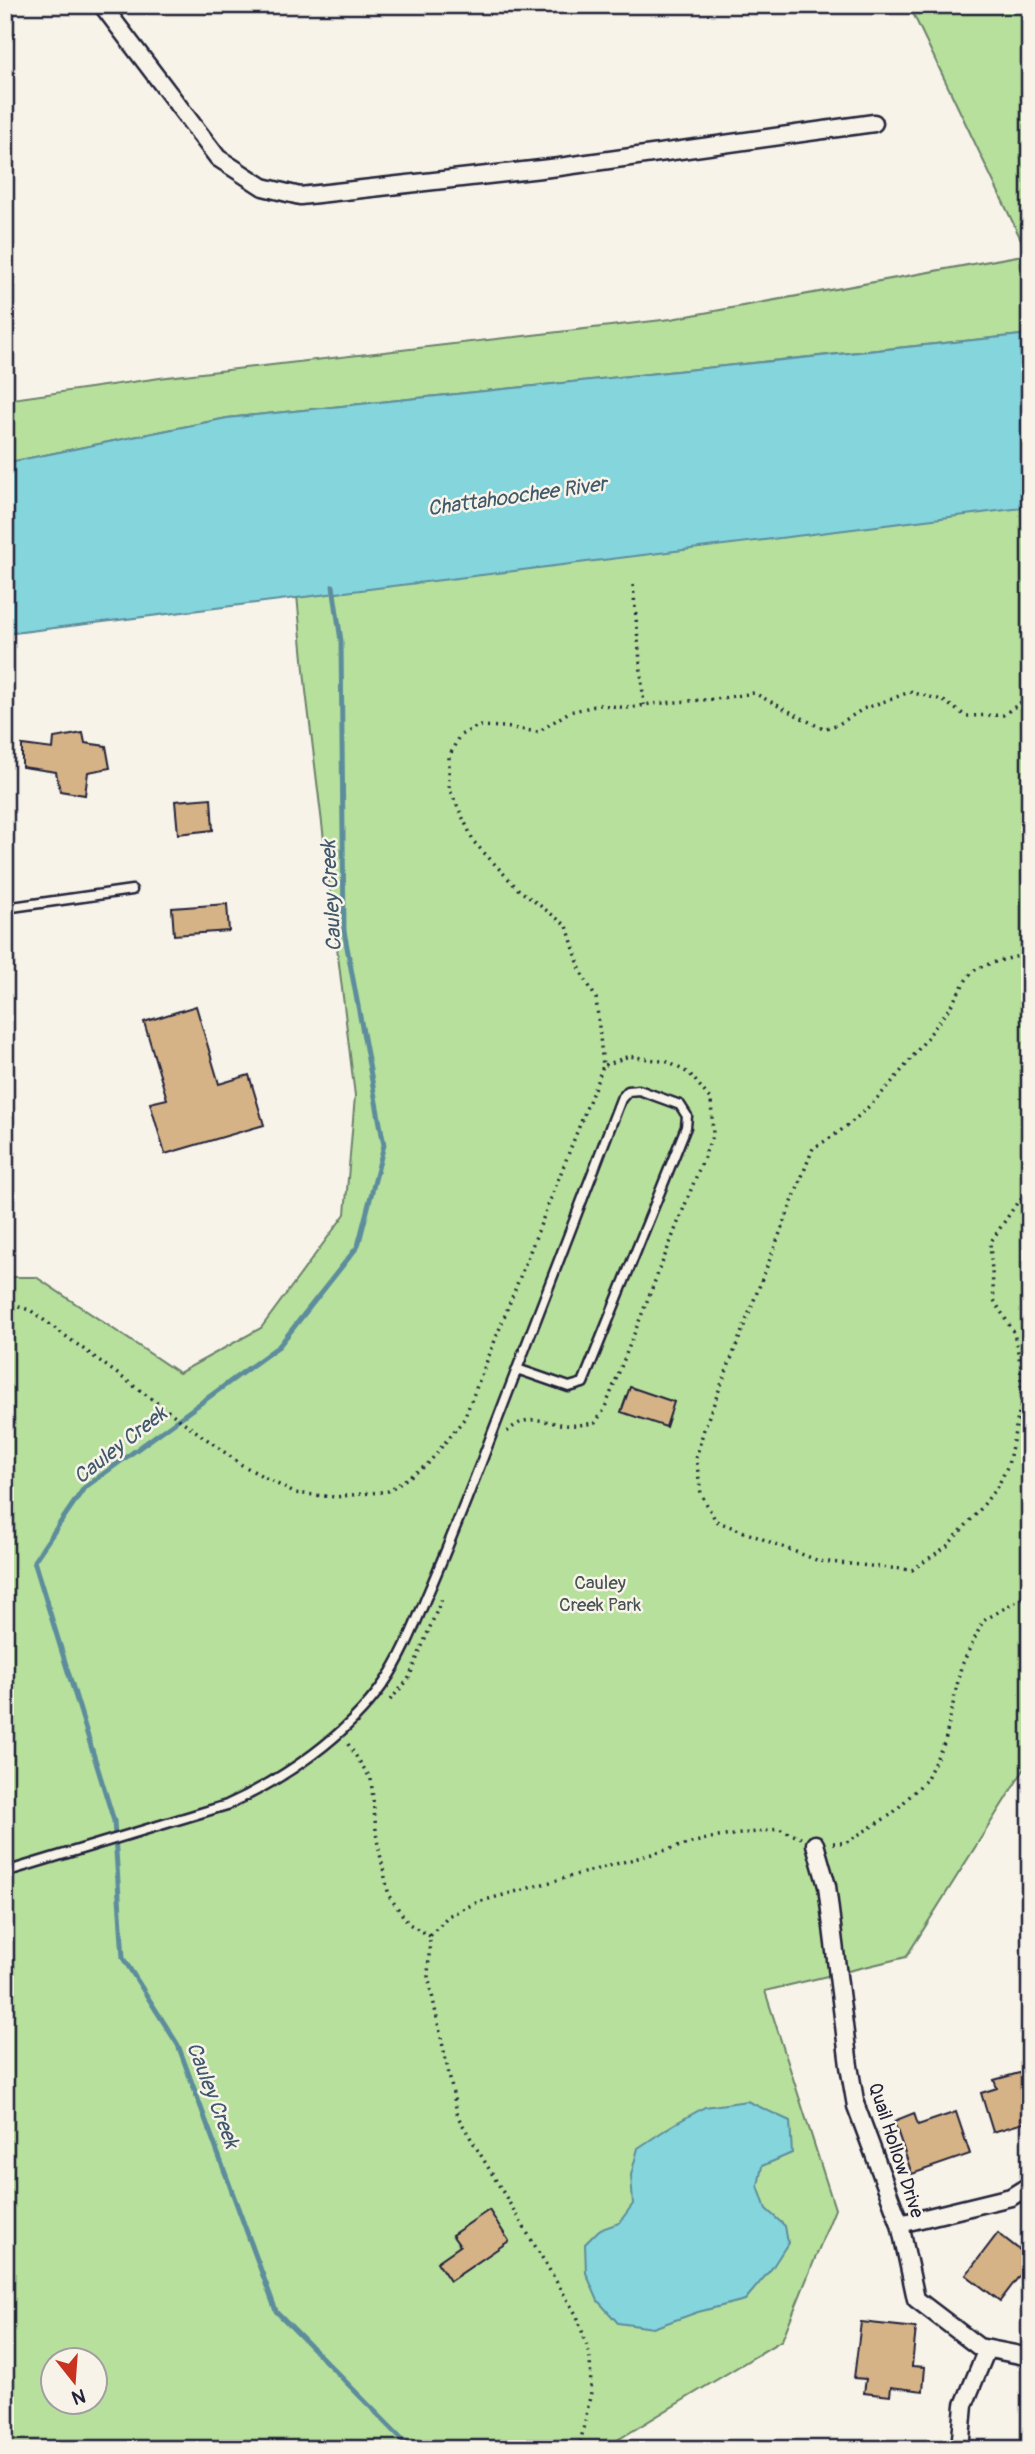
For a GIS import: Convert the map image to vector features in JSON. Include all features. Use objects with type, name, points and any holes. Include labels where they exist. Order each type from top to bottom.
[{"type":"street","points":[[102,5],[218,158],[263,187],[300,195],[559,167],[874,124]]},
{"type":"street","name":"Quail Hollow Drive","points":[[815,1843],[827,1886],[856,2106],[900,2224],[916,2299],[979,2347],[1030,2357]]},
{"type":"street","points":[[900,2224],[1010,2197],[1030,2185]]},
{"type":"street","points":[[960,2449],[964,2405],[987,2349]]},
{"type":"lane","points":[[5,908],[132,890]]},
{"type":"lane","points":[[5,1872],[227,1805],[272,1783],[331,1739],[383,1684],[407,1643],[447,1550],[621,1099],[628,1091],[639,1090],[680,1105],[687,1116],[686,1127],[583,1383],[569,1387],[517,1369]]},
{"type":"path","points":[[633,585],[644,705]]},
{"type":"path","points":[[5,1303],[30,1310],[157,1401],[194,1432],[242,1465],[294,1493],[334,1497],[388,1491],[428,1465],[464,1419],[603,1066],[596,998],[581,972],[567,926],[517,889],[474,842],[449,788],[449,757],[459,736],[478,726],[538,732],[569,712],[600,705],[629,708],[754,693],[823,729],[839,724],[863,709],[910,692],[942,700],[966,716],[1003,715],[1030,696]]},
{"type":"path","points":[[1030,954],[1013,956],[974,970],[954,1002],[887,1088],[836,1135],[813,1148],[704,1429],[696,1458],[701,1494],[716,1521],[819,1562],[912,1570],[947,1546],[979,1511],[999,1484],[1008,1465],[1021,1403],[1021,1367],[1014,1333],[994,1300],[990,1243],[1017,1203],[1030,1192]]},
{"type":"path","points":[[503,1443],[508,1431],[522,1420],[543,1419],[569,1426],[595,1423],[604,1410],[713,1134],[711,1100],[690,1074],[668,1062],[629,1056],[603,1066]]},
{"type":"path","points":[[382,1708],[408,1680],[448,1585]]},
{"type":"path","points":[[579,2449],[592,2392],[590,2355],[577,2316],[458,2117],[428,1976],[430,1936],[448,1916],[478,1902],[710,1838],[779,1829],[815,1843],[845,1843],[892,1814],[926,1780],[945,1741],[961,1667],[983,1621],[1030,1593]]},
{"type":"path","points":[[356,1735],[348,1744],[371,1779],[377,1840],[388,1896],[409,1924],[430,1936]]},
{"type":"green space","points":[[909,5],[1030,5],[1030,334],[227,418],[5,463],[5,400],[167,377],[671,319],[1028,254]]},
{"type":"green space","name":"Cauley Creek Park","points":[[1030,488],[1030,1760],[906,1957],[765,1991],[835,2209],[782,2340],[611,2444],[608,2449],[5,2449],[5,1277],[36,1277],[179,1373],[261,1328],[345,1214],[355,1096],[306,691],[295,574]]},
{"type":"water","name":"Chattahoochee River","points":[[1030,334],[1030,507],[5,634],[5,463],[227,418]]},
{"type":"water","points":[[747,2101],[790,2121],[792,2153],[762,2166],[758,2186],[766,2209],[785,2226],[788,2243],[772,2268],[745,2300],[698,2312],[653,2328],[618,2323],[598,2301],[586,2273],[585,2244],[599,2230],[619,2223],[633,2204],[631,2175],[638,2148],[705,2107]]},
{"type":"building","points":[[83,733],[85,743],[106,746],[110,768],[88,772],[85,795],[60,791],[56,772],[22,767],[22,745],[53,749],[54,738]]},
{"type":"building","points":[[211,798],[213,830],[178,834],[175,801]]},
{"type":"building","points":[[227,904],[229,931],[174,935],[172,908]]},
{"type":"building","points":[[196,1006],[219,1084],[249,1075],[264,1125],[165,1154],[150,1103],[167,1099],[144,1022]]},
{"type":"building","points":[[630,1387],[674,1402],[666,1427],[621,1412]]},
{"type":"building","points":[[1030,2070],[1030,2121],[993,2132],[981,2093],[997,2088],[994,2080]]},
{"type":"building","points":[[956,2112],[970,2154],[912,2174],[894,2121],[914,2113],[918,2125]]},
{"type":"building","points":[[489,2210],[509,2241],[450,2281],[437,2262],[460,2246],[452,2235]]},
{"type":"building","points":[[998,2233],[1030,2258],[1030,2282],[1020,2275],[1000,2301],[966,2275]]},
{"type":"building","points":[[861,2322],[916,2328],[912,2366],[925,2367],[923,2391],[891,2387],[890,2396],[864,2393],[866,2379],[854,2378]]},
{"type":"waterway","name":"Cauley Creek","points":[[333,586],[341,641],[344,931],[384,1145],[358,1246],[279,1346],[84,1488],[34,1561],[114,1821],[123,1958],[178,2045],[276,2311],[412,2449]]}]
